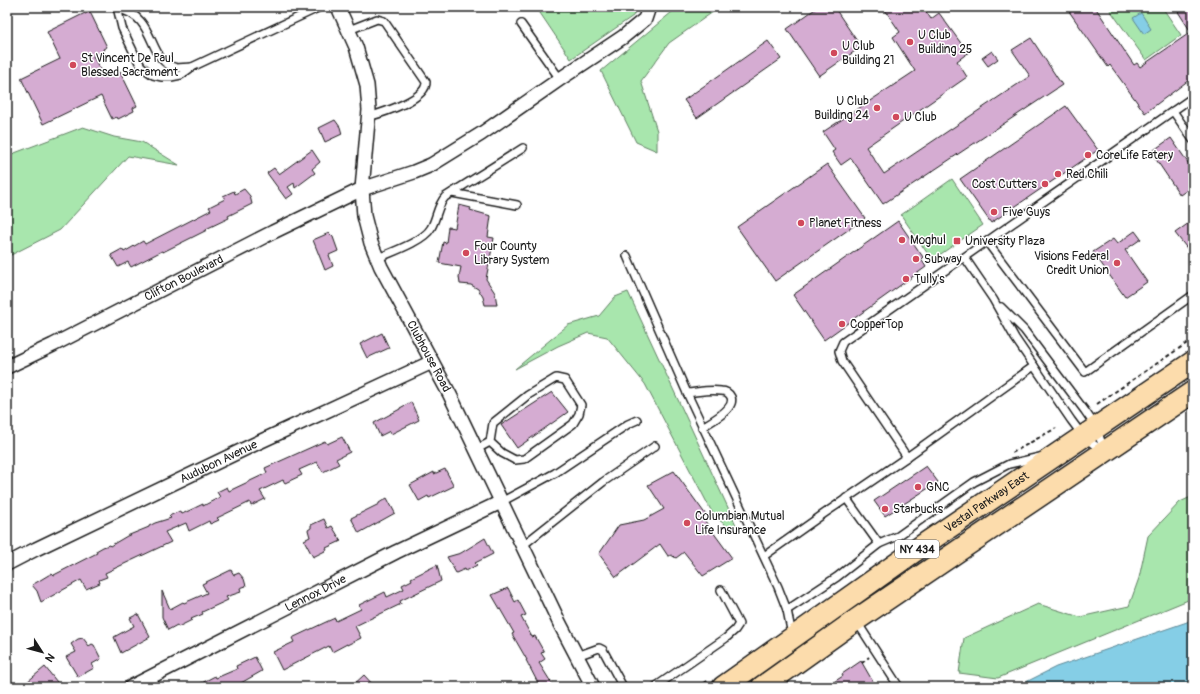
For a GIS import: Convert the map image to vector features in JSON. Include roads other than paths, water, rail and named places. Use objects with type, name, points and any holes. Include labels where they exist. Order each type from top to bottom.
[{"type":"main road","name":"Vestal Parkway East","points":[[723,687],[926,543],[1193,362]]},
{"type":"main road","name":"Vestal Parkway East","points":[[762,687],[856,620],[1193,392]]},
{"type":"street","name":"Clubhouse Road","points":[[338,7],[356,47],[366,85],[369,110],[362,190],[364,216],[371,243],[477,449],[522,546],[593,687]]},
{"type":"street","name":"Clifton Boulevard","points":[[7,367],[53,346],[273,232],[362,190],[431,166],[481,134],[623,37],[645,19],[649,7]]},
{"type":"street","name":"Audubon Avenue","points":[[7,564],[257,443],[432,362]]},
{"type":"street","name":"Lennox Drive","points":[[131,687],[396,552],[501,502]]},
{"type":"lane","points":[[192,67],[176,68],[163,60],[156,50],[145,25],[135,14],[118,8],[122,28],[141,66],[153,75],[171,77],[181,75],[192,67],[320,7]]},
{"type":"lane","points":[[349,30],[377,19],[384,21],[426,82],[423,91],[400,106],[368,116]]},
{"type":"lane","points":[[521,24],[560,79]]},
{"type":"lane","points":[[907,457],[842,361],[839,351],[843,342],[1193,98]]},
{"type":"lane","points":[[1173,111],[1191,132],[1193,140]]},
{"type":"lane","points":[[378,258],[406,246],[428,233],[432,227],[440,203],[445,197],[523,148]]},
{"type":"lane","points":[[452,193],[517,205]]},
{"type":"lane","points":[[987,242],[1085,372],[1193,295]]},
{"type":"lane","points":[[628,256],[702,427],[764,556],[787,610],[792,637]]},
{"type":"lane","points":[[965,258],[993,299],[1015,338],[1034,366],[1104,452]]},
{"type":"lane","points":[[993,299],[1024,330],[1089,432],[1104,452]]},
{"type":"lane","points":[[764,556],[907,457],[1034,366]]},
{"type":"lane","points":[[556,378],[565,380],[580,405],[579,414],[573,424],[524,459],[515,460],[502,453],[490,442],[493,423],[528,395],[556,378]]},
{"type":"lane","points":[[687,393],[719,391],[727,392],[731,397],[731,403],[727,410],[702,427]]},
{"type":"lane","points":[[501,502],[555,473],[637,420]]},
{"type":"lane","points":[[477,449],[490,442]]},
{"type":"lane","points":[[522,546],[603,482],[655,446]]},
{"type":"lane","points":[[787,610],[837,577],[879,544],[898,536],[970,483],[1009,464],[1058,453]]},
{"type":"lane","points":[[846,498],[879,544]]},
{"type":"lane","points":[[655,687],[735,630],[739,624],[721,590]]},
{"type":"lane","points":[[856,620],[899,687]]},
{"type":"lane","points":[[577,656],[599,648],[602,650],[623,687]]},
{"type":"water","points":[[1141,13],[1151,29],[1144,34],[1133,18]]},
{"type":"water","points":[[1193,618],[1193,687],[1016,687],[1056,667],[1187,622]]},
{"type":"place","name":"U Club Building 25","points":[[910,42]]},
{"type":"place","name":"U Club Building 21","points":[[834,53]]},
{"type":"place","name":"St Vincent De Paul Blessed Sacrament","points":[[73,65]]},
{"type":"place","name":"U Club Building 24","points":[[877,108]]},
{"type":"place","name":"U Club","points":[[896,117]]},
{"type":"place","name":"CoreLife Eatery","points":[[1088,155]]},
{"type":"place","name":"Red Chili","points":[[1058,174]]},
{"type":"place","name":"Cost Cutters","points":[[1045,184]]},
{"type":"place","name":"Five Guys","points":[[994,212]]},
{"type":"place","name":"Planet Fitness","points":[[801,223]]},
{"type":"place","name":"Moghul","points":[[902,240]]},
{"type":"place","name":"University Plaza","points":[[957,241]]},
{"type":"place","name":"Four County Library System","points":[[466,253]]},
{"type":"place","name":"Subway","points":[[916,259]]},
{"type":"place","name":"Visions Federal Credit Union","points":[[1117,263]]},
{"type":"place","name":"Tully's","points":[[906,279]]},
{"type":"place","name":"CopperTop","points":[[842,324]]},
{"type":"place","name":"GNC","points":[[918,487]]},
{"type":"place","name":"Starbucks","points":[[885,509]]},
{"type":"place","name":"Columbian Mutual Life Insurance","points":[[687,523]]}]
